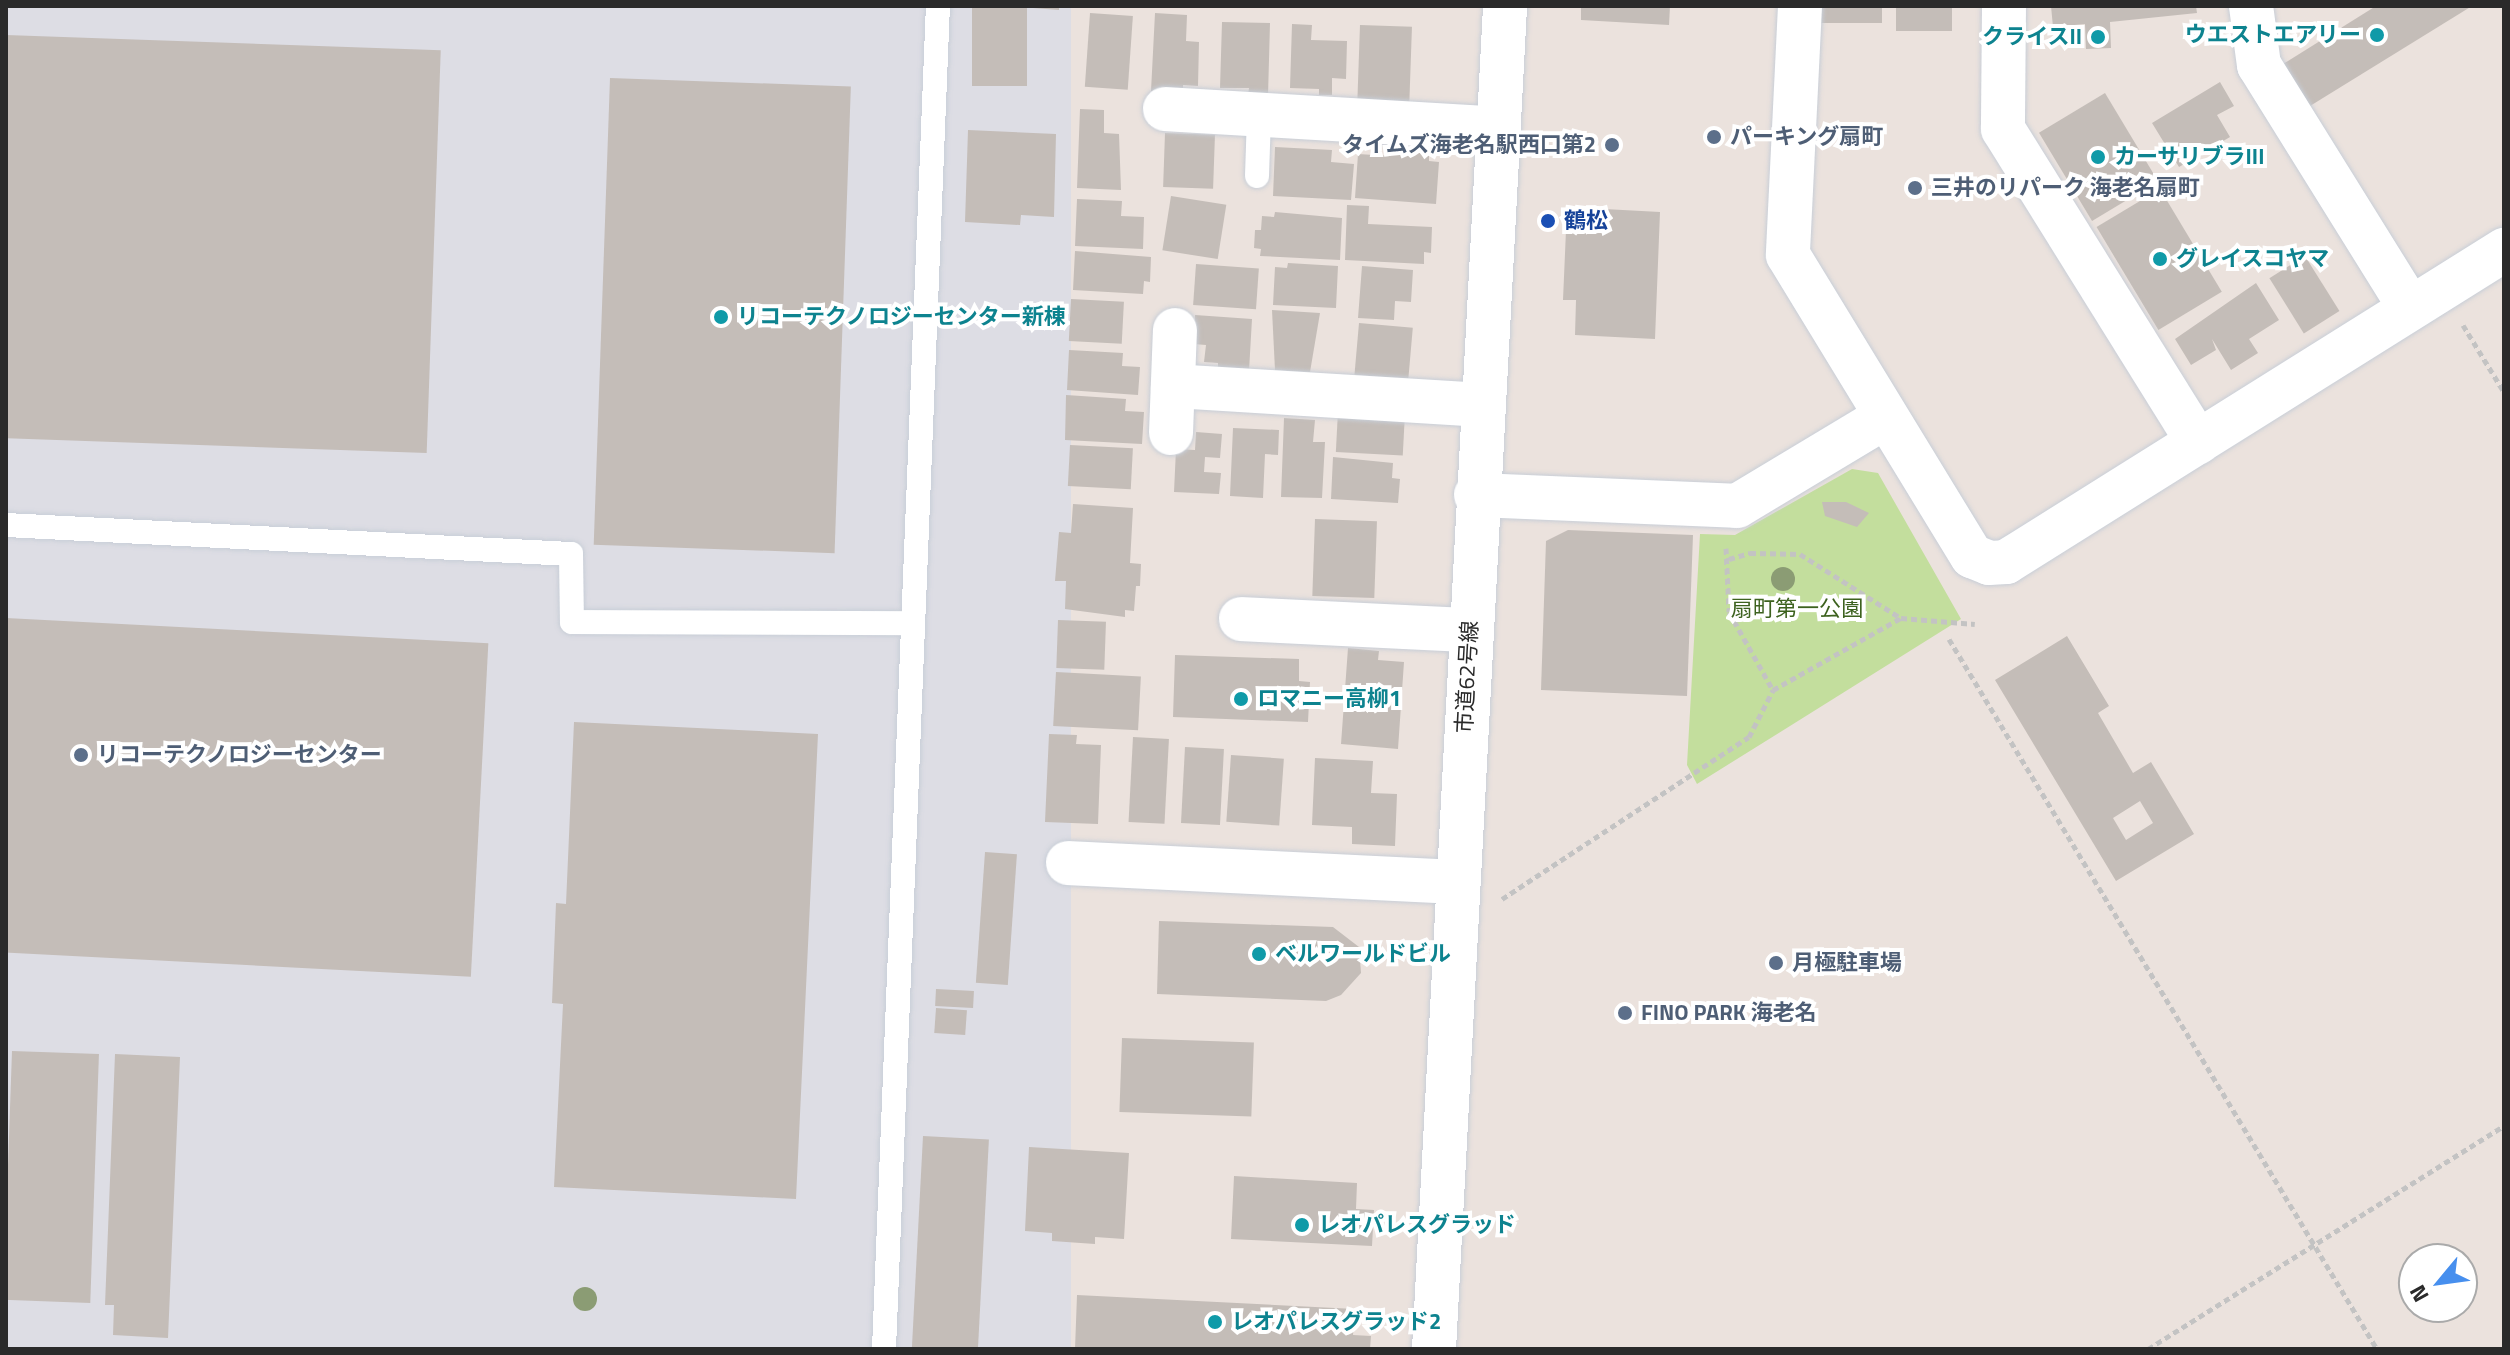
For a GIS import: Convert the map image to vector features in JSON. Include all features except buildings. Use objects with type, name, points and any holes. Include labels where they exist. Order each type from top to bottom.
[{"type":"street","name":"市道62号線","points":[[1434,1349],[1476,495],[1505,6]]},
{"type":"street","points":[[1800,6],[1788,255],[1972,556],[1989,563],[2006,562],[2504,250]]},
{"type":"street","points":[[2004,6],[2003,129],[2198,442]]},
{"type":"street","points":[[2251,6],[2259,65],[2410,308]]},
{"type":"street","points":[[1165,109],[1497,129]]},
{"type":"street","points":[[1171,433],[1175,330]]},
{"type":"street","points":[[1173,386],[1481,405]]},
{"type":"street","points":[[1476,495],[1737,506],[1885,417]]},
{"type":"street","points":[[1241,619],[1470,630]]},
{"type":"street","points":[[1068,863],[1456,882]]},
{"type":"lane","points":[[884,1349],[938,6]]},
{"type":"lane","points":[[1257,176],[1259,115]]},
{"type":"lane","points":[[6,525],[571,554],[572,622],[913,623]]},
{"type":"path","points":[[2463,324],[2504,392]]},
{"type":"path","points":[[1723,535],[1729,559],[1729,612],[1773,690]]},
{"type":"path","points":[[1729,559],[1750,553],[1800,554],[1901,618],[1975,624]]},
{"type":"path","points":[[1495,904],[1749,737],[1773,690],[1901,618]]},
{"type":"path","points":[[1949,639],[2377,1349]]},
{"type":"path","points":[[2148,1349],[2504,1126]]},
{"type":"shaded area","points":[[6,6],[1071,6],[1071,1349],[6,1349]]},
{"type":"green space","name":"扇町第一公園","points":[[1852,469],[1878,473],[1961,619],[1697,784],[1687,765],[1700,534],[1735,535]]},
{"type":"place","name":"ウエストエアリー","points":[[2377,35]]},
{"type":"place","name":"クライスII","points":[[2098,37]]},
{"type":"place","name":"パーキング扇町","points":[[1714,137]]},
{"type":"place","name":"タイムズ海老名駅西口第2","points":[[1612,145]]},
{"type":"place","name":"カーサリブラIII","points":[[2098,157]]},
{"type":"place","name":"三井のリパーク 海老名扇町","points":[[1915,188]]},
{"type":"place","name":"鶴松","points":[[1548,221]]},
{"type":"place","name":"グレイスコヤマ","points":[[2160,259]]},
{"type":"place","name":"リコーテクノロジーセンター新棟","points":[[721,317]]},
{"type":"place","name":"ロマニー高柳1","points":[[1241,699]]},
{"type":"place","name":"リコーテクノロジーセンター","points":[[81,755]]},
{"type":"place","name":"ベルワールドビル","points":[[1259,954]]},
{"type":"place","name":"月極駐車場","points":[[1776,963]]},
{"type":"place","name":"FINO PARK 海老名","points":[[1625,1013]]},
{"type":"place","name":"レオパレスグラッド","points":[[1302,1225]]},
{"type":"place","name":"レオパレスグラッド2","points":[[1215,1322]]}]
